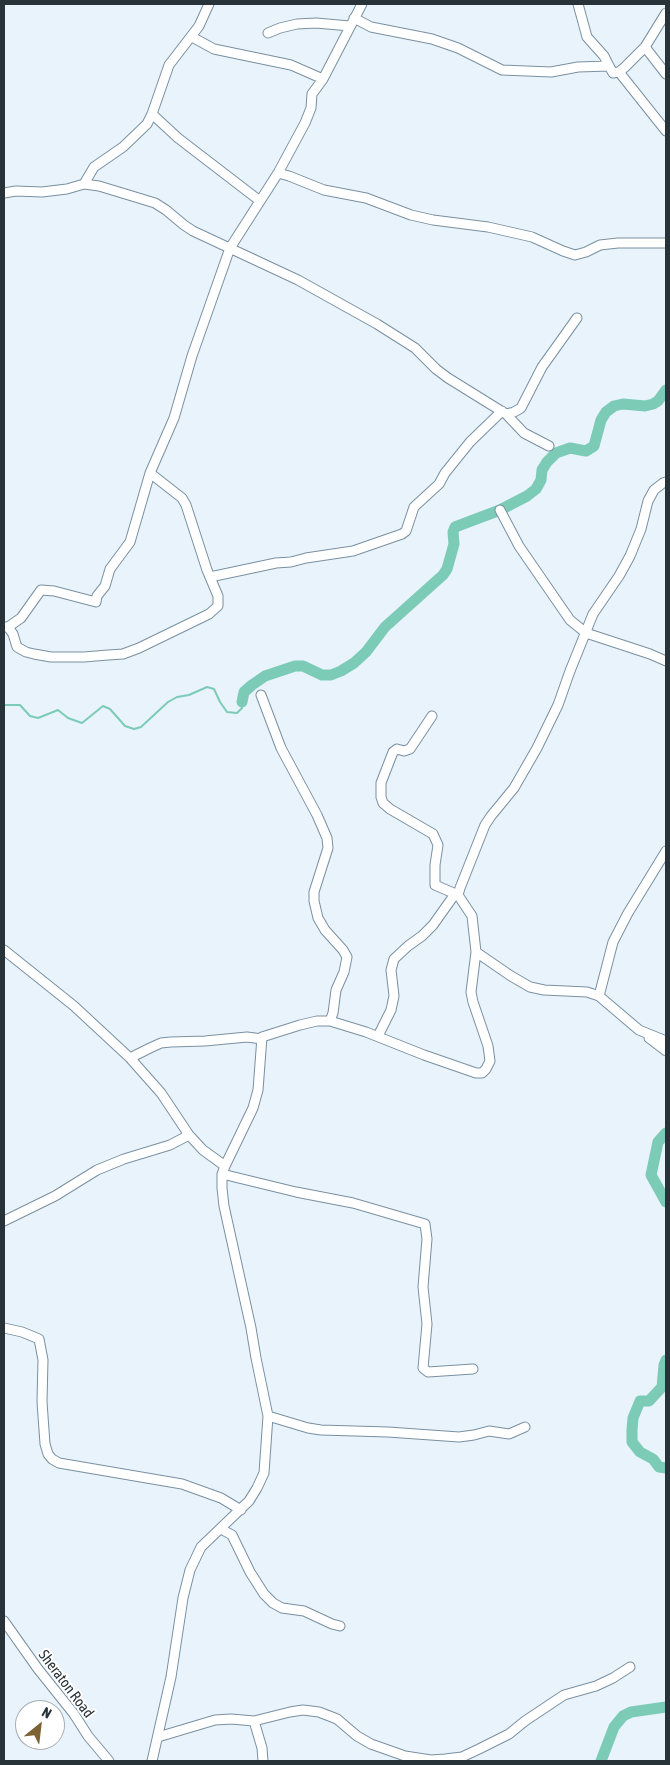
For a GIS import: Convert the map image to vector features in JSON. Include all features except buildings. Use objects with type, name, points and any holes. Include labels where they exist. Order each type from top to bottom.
[{"type":"street","points":[[150,473],[182,498],[186,505],[219,603],[210,614],[123,654],[84,657],[34,654],[17,647],[13,634],[6,627],[21,618],[41,590],[54,591],[96,602],[97,596],[105,586],[110,569],[130,542],[150,473],[174,418],[192,356],[230,248],[278,173],[305,123],[312,94],[323,79],[362,4]]},
{"type":"street","points":[[578,4],[587,37],[604,56],[613,72],[619,72],[645,47],[666,13]]},
{"type":"street","points":[[84,184],[94,167],[123,147],[144,127],[152,114],[169,65],[175,55],[192,36],[206,5]]},
{"type":"street","points":[[268,33],[296,24],[352,22],[432,39],[458,48],[502,70],[551,72],[578,67],[609,66]]},
{"type":"street","points":[[192,36],[214,49],[291,65],[323,79]]},
{"type":"street","points":[[645,47],[666,74]]},
{"type":"street","points":[[619,72],[666,131]]},
{"type":"street","points":[[152,114],[178,138],[260,201]]},
{"type":"street","points":[[278,173],[324,190],[342,192],[377,201],[411,215],[532,236],[576,255],[600,245],[666,243]]},
{"type":"street","points":[[4,193],[16,191],[42,192],[67,189],[84,184],[99,186],[155,204],[166,210],[184,226],[298,280],[377,324],[415,348],[448,378],[504,412],[524,433],[549,446]]},
{"type":"street","points":[[219,244],[225,260]]},
{"type":"street","points":[[210,577],[276,563],[353,551],[402,534],[406,531],[414,507],[439,484],[470,442],[504,412],[514,412],[521,408],[542,367],[577,318]]},
{"type":"street","points":[[378,1036],[391,1010],[394,996],[391,970],[394,959],[433,925],[456,895],[485,825],[490,816],[514,788],[537,748],[558,705],[593,614],[630,556],[641,529],[648,501],[654,490],[666,482]]},
{"type":"street","points":[[500,510],[519,546],[570,620],[586,633],[666,661]]},
{"type":"street","points":[[261,695],[281,748],[317,815],[327,838],[328,848],[314,892],[314,901],[318,918],[325,930],[347,957],[344,972],[336,990],[330,1021]]},
{"type":"street","points":[[152,1761],[171,1677],[183,1598],[190,1570],[201,1547],[241,1510],[257,1488],[264,1472],[268,1416],[252,1328],[224,1206],[224,1170],[253,1108],[258,1090],[264,1035],[317,1020],[330,1021],[348,1025],[476,1073],[486,1069],[490,1060],[488,1046],[471,992],[476,952],[472,916],[456,895],[435,885],[438,845],[433,834],[390,809],[383,803],[381,797],[382,783],[393,752],[397,748],[404,751],[410,749],[432,716]]},
{"type":"street","points":[[599,996],[613,942],[628,913],[666,851]]},
{"type":"street","points":[[4,950],[81,1012],[130,1058],[161,1093],[189,1135],[224,1170],[296,1192],[353,1204],[424,1224],[427,1239],[423,1287],[427,1324],[423,1368],[428,1372],[472,1369]]},
{"type":"street","points":[[476,952],[530,987],[544,990],[587,992],[599,996],[666,1052]]},
{"type":"street","points":[[639,1030],[666,1041]]},
{"type":"street","points":[[130,1058],[150,1048],[171,1042],[247,1037],[262,1040]]},
{"type":"street","points":[[4,1221],[55,1196],[97,1170],[124,1159],[170,1145],[189,1135]]},
{"type":"street","points":[[4,1328],[40,1339],[43,1360],[42,1402],[45,1444],[48,1454],[52,1459],[59,1463],[182,1484],[220,1498],[241,1510]]},
{"type":"street","points":[[268,1416],[321,1430],[458,1436],[474,1435],[489,1431],[509,1434],[524,1426]]},
{"type":"street","points":[[221,1529],[232,1535],[250,1572],[264,1594],[273,1603],[282,1608],[304,1611],[340,1626]]},
{"type":"street","name":"Sheraton Road","points":[[4,1621],[38,1669],[74,1714],[88,1736],[109,1761]]},
{"type":"street","points":[[158,1737],[215,1720],[254,1721],[303,1710],[319,1712],[338,1719],[358,1736],[387,1750],[405,1756],[419,1759],[462,1757],[509,1734],[525,1720],[564,1695],[596,1686],[630,1667]]},
{"type":"street","points":[[254,1721],[262,1748],[263,1761]]},
{"type":"waterway","points":[[242,702],[244,692],[265,676],[295,666],[303,666],[322,675],[331,675],[354,663],[366,652],[385,627],[443,575],[447,569],[454,544],[453,532],[455,527],[500,510],[527,496],[536,489],[541,480],[542,470],[556,453],[570,448],[586,451],[594,446],[601,420],[606,412],[614,406],[623,404],[645,406],[653,404],[658,401],[666,390]]},
{"type":"waterway","points":[[4,705],[20,705],[30,716],[38,718],[58,710],[68,718],[82,723],[103,706],[110,709],[125,726],[134,729],[141,727],[168,702],[207,687],[214,689],[227,712],[237,713],[242,708],[242,702]]},
{"type":"waterway","points":[[666,1133],[658,1142],[651,1175],[666,1202]]},
{"type":"waterway","points":[[666,1360],[662,1387],[649,1401],[640,1401],[633,1418],[632,1430],[632,1442],[640,1452],[653,1459],[659,1467],[666,1468]]},
{"type":"waterway","points":[[601,1761],[614,1727],[623,1716],[631,1712],[666,1707]]}]
